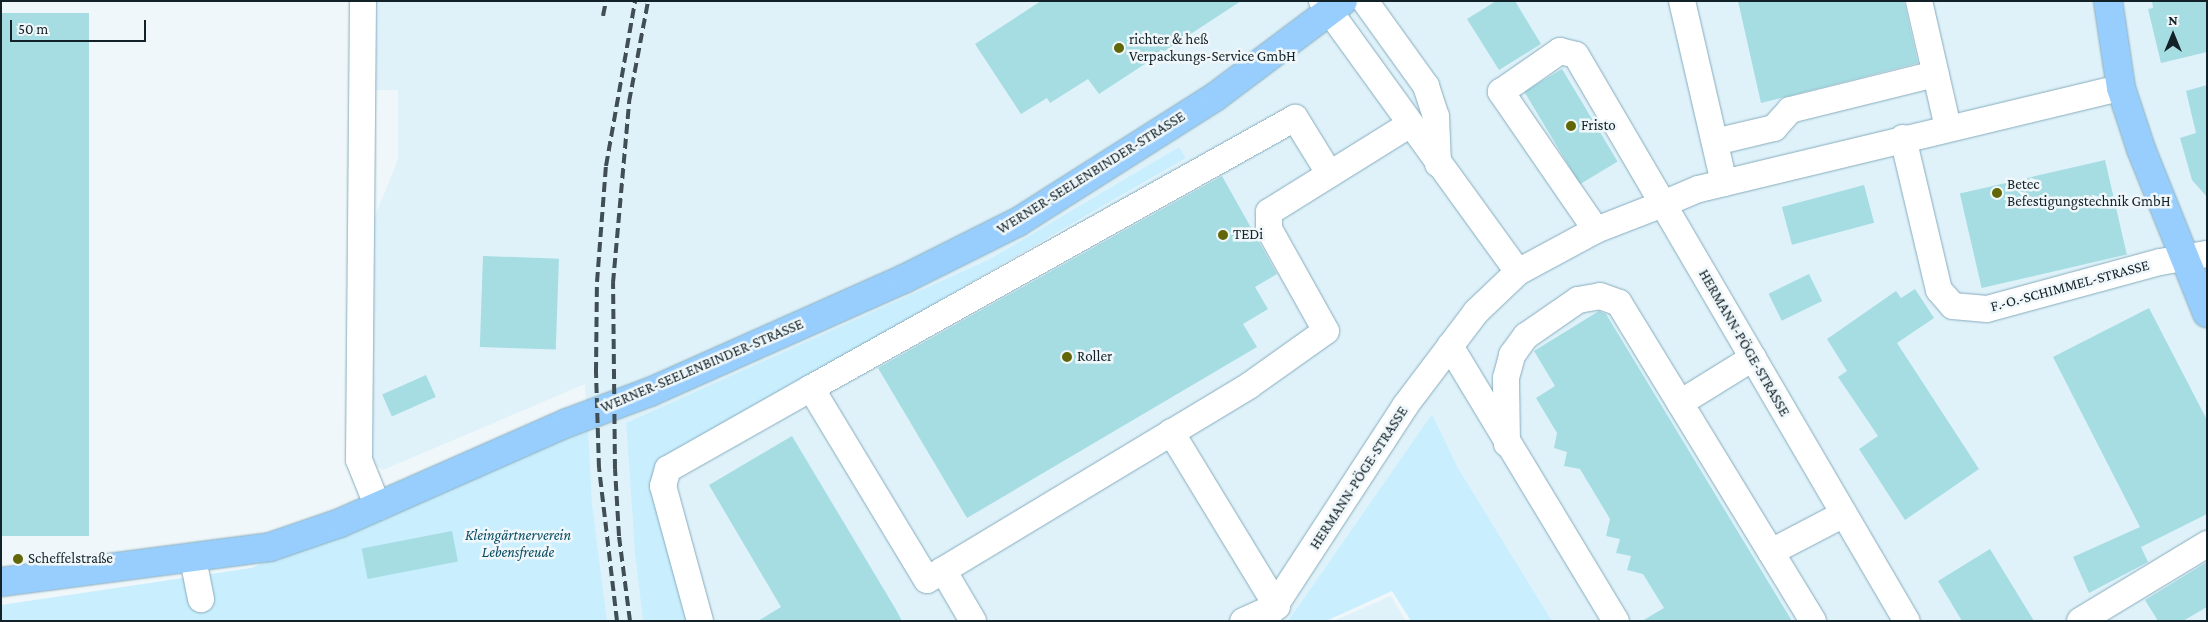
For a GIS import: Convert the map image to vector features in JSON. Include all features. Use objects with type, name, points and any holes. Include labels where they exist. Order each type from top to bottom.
[{"type":"main road","points":[[2108,1],[2122,88],[2195,255],[2207,313]]},
{"type":"main road","name":"WERNER-SEELENBINDER-STRASSE","points":[[1,582],[193,559],[270,547],[378,507],[567,424],[650,392],[904,279],[1018,222],[1215,97],[1331,5]]},
{"type":"street","points":[[364,1],[359,460],[378,507]]},
{"type":"street","points":[[1365,1],[1426,86],[1436,116],[1438,164]]},
{"type":"street","points":[[1682,1],[1724,183]]},
{"type":"street","points":[[1919,1],[1948,128]]},
{"type":"street","points":[[1331,5],[1409,124],[1518,272]]},
{"type":"street","points":[[1596,230],[1501,92],[1560,51],[1576,55],[1663,204],[1724,183],[1903,138],[2122,88]]},
{"type":"street","points":[[1715,142],[1774,128],[1790,110],[1936,74]]},
{"type":"street","points":[[700,621],[663,486],[668,469],[1295,118],[1329,173]]},
{"type":"street","points":[[811,388],[926,580],[1250,385],[1326,331],[1269,229],[1269,212],[1409,124]]},
{"type":"street","name":"F.-O.-SCHIMMEL-STRASSE","points":[[1903,138],[1938,290],[1952,306],[1987,309],[2195,255]]},
{"type":"street","name":"HERMANN-PÖGE-STRASSE","points":[[1271,613],[1405,406],[1476,312],[1518,272],[1596,230],[1663,204],[1907,621]]},
{"type":"street","points":[[1503,437],[1506,378],[1512,355],[1526,336],[1578,300],[1600,296],[1619,303],[1813,621]]},
{"type":"street","points":[[1450,346],[1503,437],[1616,621]]},
{"type":"street","points":[[1680,403],[1753,358]]},
{"type":"street","points":[[1172,432],[1271,613],[1243,621]]},
{"type":"street","points":[[1771,552],[1844,514]]},
{"type":"street","points":[[2080,621],[2107,614],[2207,544]]},
{"type":"street","points":[[193,559],[201,599]]},
{"type":"street","points":[[943,570],[973,621]]},
{"type":"shaded area","points":[[351,1],[2207,1],[2207,621],[1552,621],[1458,468],[1432,414],[1288,621],[691,621],[652,486],[998,269],[1186,158],[1179,147],[990,259],[626,423],[635,554],[643,621],[607,621],[592,503],[585,384],[383,470],[372,464],[370,229],[398,159],[398,90],[349,90]]},
{"type":"shaded area","points":[[1391,596],[1406,621],[1333,621]]},
{"type":"green space","points":[[1179,147],[1186,158],[661,462],[691,621],[643,621],[635,554],[626,423],[990,259]]},
{"type":"green space","points":[[1432,414],[1458,468],[1552,621],[1411,621],[1392,591],[1326,621],[1288,621]]},
{"type":"green space","name":"Kleingärtnerverein Lebensfreude","points":[[588,430],[592,503],[607,621],[1,621],[1,605],[251,568]]},
{"type":"building","points":[[1041,1],[1241,1],[1099,94],[1088,79],[1050,103],[1047,98],[1021,114],[975,44]]},
{"type":"building","points":[[1496,1],[1515,1],[1541,44],[1499,70],[1467,19]]},
{"type":"building","points":[[1738,1],[1904,1],[1918,63],[1761,103]]},
{"type":"building","points":[[2152,1],[2207,1],[2207,52],[2161,63],[2148,9],[2153,8]]},
{"type":"building","points":[[1,13],[89,13],[89,536],[1,536]]},
{"type":"building","name":"Fristo","points":[[1562,69],[1618,162],[1580,184],[1524,92]]},
{"type":"building","points":[[2207,85],[2207,197],[2192,180],[2180,138],[2196,133],[2186,91]]},
{"type":"building","points":[[2105,160],[2127,255],[1982,288],[1960,194]]},
{"type":"building","name":"Roller","points":[[1222,176],[1277,274],[1255,287],[1268,309],[1243,324],[1257,347],[967,518],[878,368]]},
{"type":"building","points":[[1864,185],[1874,223],[1792,245],[1782,207]]},
{"type":"building","points":[[483,256],[559,259],[556,350],[480,347]]},
{"type":"building","points":[[1809,274],[1822,301],[1782,321],[1769,294]]},
{"type":"building","points":[[1915,289],[1934,318],[1897,343],[1979,469],[1905,520],[1859,449],[1878,436],[1838,377],[1847,371],[1827,339],[1896,291],[1901,298]]},
{"type":"building","points":[[2149,308],[2207,420],[2207,514],[2141,547],[2148,562],[2089,593],[2073,557],[2140,527],[2053,357]]},
{"type":"building","points":[[1599,311],[1606,314],[1792,621],[1642,621],[1664,608],[1643,574],[1627,570],[1631,556],[1616,553],[1620,539],[1606,536],[1610,519],[1580,469],[1564,466],[1567,452],[1554,448],[1557,433],[1536,398],[1555,386],[1534,351]]},
{"type":"building","points":[[426,375],[436,397],[392,416],[382,395]]},
{"type":"building","points":[[792,436],[902,621],[758,621],[781,607],[709,485]]},
{"type":"building","points":[[452,531],[458,561],[368,579],[362,549]]},
{"type":"building","points":[[1990,549],[2034,621],[1962,621],[1938,581]]},
{"type":"building","points":[[2207,562],[2207,607],[2183,621],[2158,621],[2145,600]]},
{"type":"railway","points":[[603,16],[606,1]]},
{"type":"railway","points":[[617,621],[599,468],[596,372],[597,282],[606,166],[635,1]]},
{"type":"railway","points":[[630,621],[619,536],[615,469],[613,283],[629,102],[648,1]]},
{"type":"place","name":"richter & heß Verpackungs-Service GmbH","points":[[1119,48]]},
{"type":"place","name":"Fristo","points":[[1571,126]]},
{"type":"place","name":"Betec Befestigungstechnik GmbH","points":[[1997,193]]},
{"type":"place","name":"TEDi","points":[[1223,235]]},
{"type":"place","name":"Roller","points":[[1067,357]]},
{"type":"place","name":"Scheffelstraße","points":[[18,559]]}]
